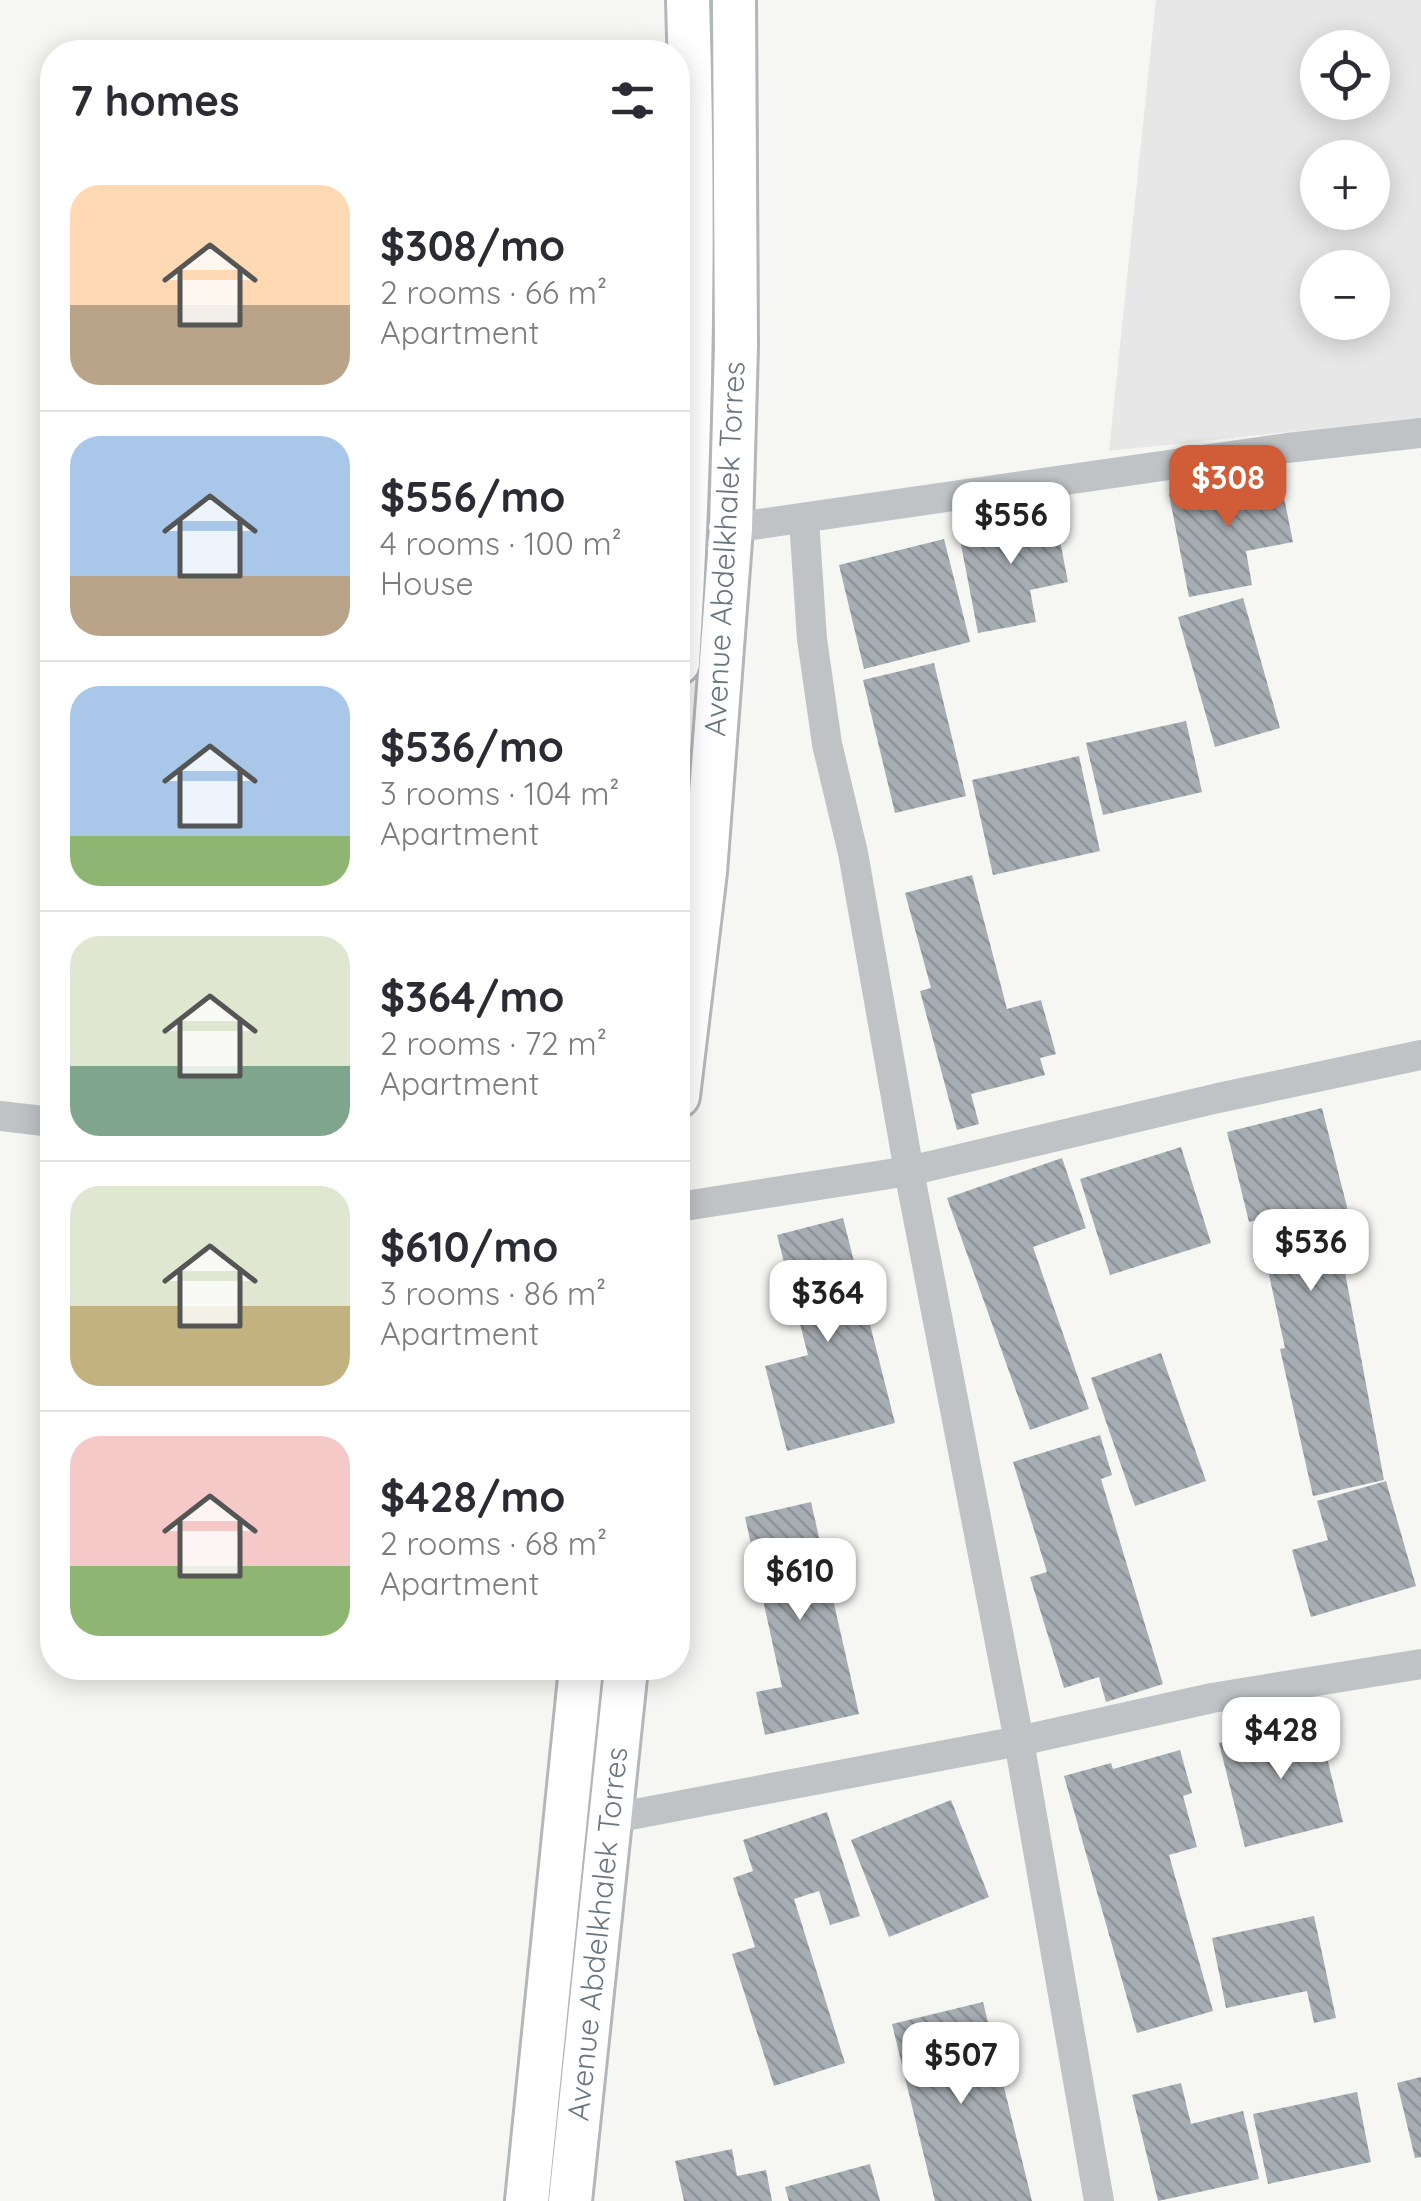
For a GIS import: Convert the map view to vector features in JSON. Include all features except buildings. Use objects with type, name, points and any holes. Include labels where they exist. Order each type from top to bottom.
[{"type":"street","name":"Avenue Abdelkhalek Torres","points":[[688,0],[689,40]]},
{"type":"street","name":"Avenue Abdelkhalek Torres","points":[[690,996],[705,872],[731,528],[736,346],[734,0]]},
{"type":"street","name":"Avenue Abdelkhalek Torres","points":[[690,55],[694,164],[690,382]]},
{"type":"street","points":[[731,528],[1421,433]]},
{"type":"street","points":[[804,520],[812,640],[822,712],[853,853],[909,1170],[1019,1742],[1099,2201]]},
{"type":"street","points":[[690,1205],[909,1170],[1421,1055]]},
{"type":"street","points":[[0,1116],[40,1121]]},
{"type":"street","points":[[609,1819],[1019,1742],[1212,1698],[1421,1664]]},
{"type":"street","name":"Avenue Abdelkhalek Torres","points":[[527,2201],[581,1680]]},
{"type":"street","name":"Avenue Abdelkhalek Torres","points":[[570,2201],[625,1680]]},
{"type":"shaded area","points":[[1156,0],[1421,0],[1421,418],[1109,451]]}]
